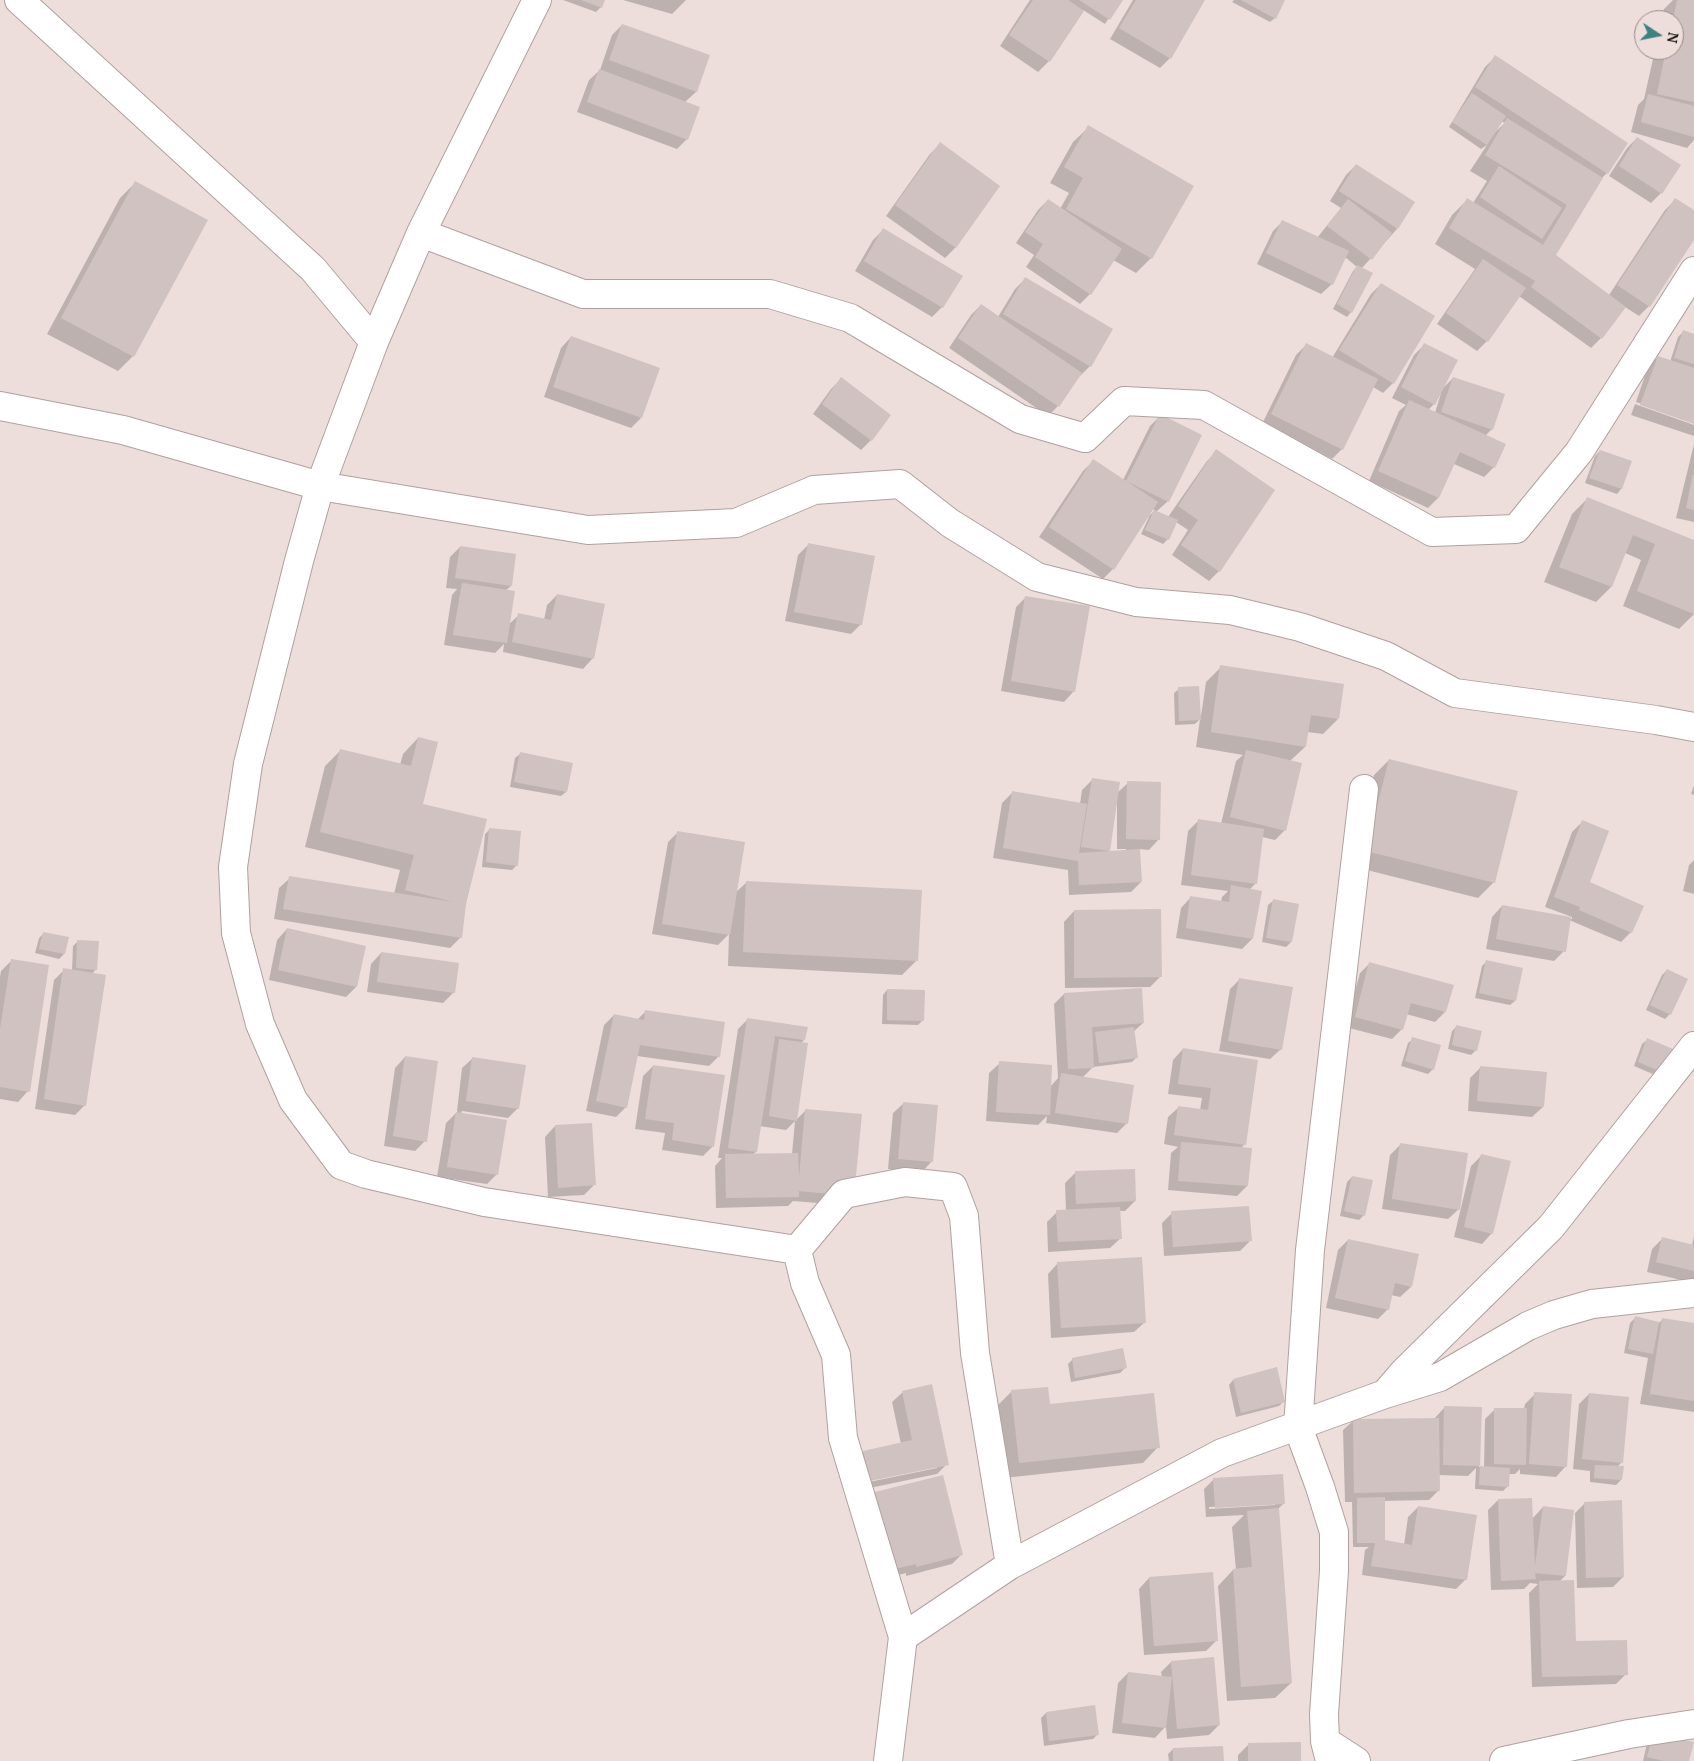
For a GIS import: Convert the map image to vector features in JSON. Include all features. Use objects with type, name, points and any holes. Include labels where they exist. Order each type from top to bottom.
[{"type":"street","points":[[18,0],[313,269],[374,342]]},
{"type":"street","points":[[537,0],[420,233],[374,342],[320,486],[299,561],[248,764],[232,867],[236,933],[260,1024],[293,1100],[341,1165],[366,1174],[484,1202],[797,1250]]},
{"type":"street","points":[[420,233],[583,294],[770,294],[850,318],[1020,419],[1085,438],[1124,401],[1204,406],[1432,532],[1516,530],[1579,452],[1694,272]]},
{"type":"street","points":[[0,406],[123,430],[320,486],[588,530],[736,523],[814,490],[900,484],[950,523],[1037,577],[1136,602],[1230,610],[1300,627],[1386,656],[1455,694],[1656,720],[1694,727]]},
{"type":"street","points":[[1356,1761],[1328,1751],[1324,1714],[1334,1571],[1334,1532],[1298,1427],[1310,1250],[1364,789]]},
{"type":"street","points":[[1385,1394],[1403,1372],[1551,1227],[1694,1046]]},
{"type":"street","points":[[797,1250],[844,1194],[905,1182],[953,1186],[964,1216],[976,1353],[1010,1565]]},
{"type":"street","points":[[797,1250],[805,1283],[836,1355],[843,1438],[903,1637],[888,1761]]},
{"type":"street","points":[[903,1637],[1010,1565],[1222,1453],[1385,1394],[1440,1377],[1528,1326],[1554,1316],[1592,1304],[1694,1293]]},
{"type":"street","points":[[1504,1761],[1629,1734],[1694,1724]]},
{"type":"building","points":[[581,0],[605,0],[602,8]]},
{"type":"building","points":[[1033,0],[1068,0],[1084,11],[1050,62],[1009,35]]},
{"type":"building","points":[[1079,0],[1123,0],[1110,20]]},
{"type":"building","points":[[1136,0],[1205,0],[1171,59],[1119,28]]},
{"type":"building","points":[[1241,0],[1285,0],[1276,19]]},
{"type":"building","points":[[1677,0],[1694,0],[1694,102],[1657,94],[1664,60],[1684,60],[1684,10],[1675,10]]},
{"type":"building","points":[[622,24],[710,55],[697,92],[609,60]]},
{"type":"building","points":[[1495,55],[1628,143],[1608,174],[1475,87]]},
{"type":"building","points":[[599,69],[700,107],[688,140],[587,102]]},
{"type":"building","points":[[1472,93],[1506,116],[1487,145],[1452,122]]},
{"type":"building","points":[[1648,94],[1694,106],[1694,137],[1641,122]]},
{"type":"building","points":[[1507,118],[1603,178],[1556,255],[1626,307],[1602,339],[1531,287],[1535,281],[1449,228],[1467,198],[1543,245],[1567,205],[1485,155]]},
{"type":"building","points":[[1088,125],[1194,186],[1152,259],[1066,209],[1083,178],[1064,167]]},
{"type":"building","points":[[1637,137],[1681,165],[1662,194],[1619,166]]},
{"type":"building","points":[[940,142],[1000,186],[956,248],[895,205]]},
{"type":"building","points":[[1356,164],[1415,202],[1398,229],[1339,191]]},
{"type":"building","points":[[1499,166],[1562,208],[1542,239],[1480,197]]},
{"type":"building","points":[[135,181],[208,220],[134,357],[61,318]]},
{"type":"building","points":[[1675,198],[1694,210],[1694,240],[1650,307],[1617,285]]},
{"type":"building","points":[[1048,199],[1122,249],[1091,295],[1035,257],[1043,244],[1025,232]]},
{"type":"building","points":[[1348,199],[1392,233],[1372,260],[1327,226]]},
{"type":"building","points":[[1282,220],[1349,251],[1333,285],[1266,253]]},
{"type":"building","points":[[883,228],[963,276],[943,308],[864,261]]},
{"type":"building","points":[[1483,259],[1526,288],[1488,342],[1446,313]]},
{"type":"building","points":[[1357,265],[1373,273],[1352,313],[1337,304]]},
{"type":"building","points":[[1025,277],[1113,329],[1091,367],[1003,314]]},
{"type":"building","points":[[1381,283],[1435,316],[1394,384],[1339,350]]},
{"type":"building","points":[[981,304],[1082,373],[1059,407],[958,338]]},
{"type":"building","points":[[1683,330],[1694,334],[1694,364],[1674,358]]},
{"type":"building","points":[[571,336],[660,368],[642,418],[553,387]]},
{"type":"building","points":[[1306,343],[1378,379],[1343,450],[1271,414]]},
{"type":"building","points":[[1424,343],[1458,360],[1435,405],[1401,387]]},
{"type":"building","points":[[1658,356],[1694,368],[1694,424],[1640,405]]},
{"type":"building","points":[[841,377],[891,415],[872,441],[822,404]]},
{"type":"building","points":[[1453,377],[1505,394],[1493,430],[1441,412]]},
{"type":"building","points":[[1409,400],[1506,444],[1495,468],[1460,452],[1439,498],[1378,471]]},
{"type":"building","points":[[1160,414],[1202,435],[1169,502],[1126,481]]},
{"type":"building","points":[[1216,449],[1275,490],[1220,572],[1181,545],[1198,520],[1178,506]]},
{"type":"building","points":[[1600,450],[1632,461],[1622,489],[1589,478]]},
{"type":"building","points":[[1093,459],[1158,502],[1114,570],[1049,527]]},
{"type":"building","points":[[1694,475],[1694,510],[1686,508]]},
{"type":"building","points":[[1587,497],[1694,540],[1694,614],[1637,591],[1655,544],[1633,535],[1612,587],[1559,567]]},
{"type":"building","points":[[1154,510],[1178,520],[1169,540],[1145,530]]},
{"type":"building","points":[[808,543],[875,556],[862,625],[794,612]]},
{"type":"building","points":[[460,546],[516,554],[512,586],[455,578]]},
{"type":"building","points":[[462,583],[515,591],[507,643],[453,635]]},
{"type":"building","points":[[557,594],[605,604],[594,659],[512,642],[518,613],[551,620]]},
{"type":"building","points":[[1025,596],[1090,606],[1075,692],[1011,681]]},
{"type":"building","points":[[1220,665],[1344,684],[1339,719],[1311,715],[1306,747],[1211,732]]},
{"type":"building","points":[[1199,686],[1201,720],[1179,721],[1178,687]]},
{"type":"building","points":[[418,737],[438,742],[423,804],[487,819],[466,904],[462,938],[283,909],[289,876],[454,902],[405,890],[414,855],[320,832],[340,749],[411,766]]},
{"type":"building","points":[[1246,750],[1302,763],[1286,831],[1230,817]]},
{"type":"building","points":[[520,752],[573,763],[567,792],[514,782]]},
{"type":"building","points":[[1389,759],[1518,791],[1495,883],[1366,851]]},
{"type":"building","points":[[1092,778],[1120,782],[1110,851],[1081,847]]},
{"type":"building","points":[[1127,781],[1161,782],[1160,840],[1126,839]]},
{"type":"building","points":[[1012,791],[1087,804],[1079,853],[1140,849],[1142,882],[1079,885],[1078,861],[1003,848]]},
{"type":"building","points":[[1198,819],[1264,829],[1257,884],[1191,875]]},
{"type":"building","points":[[1582,820],[1609,831],[1590,882],[1644,906],[1632,933],[1579,910],[1580,907],[1554,897]]},
{"type":"building","points":[[489,828],[521,831],[518,866],[486,862]]},
{"type":"building","points":[[677,831],[745,842],[730,935],[662,924]]},
{"type":"building","points":[[746,881],[922,890],[918,961],[743,952]]},
{"type":"building","points":[[1231,885],[1262,891],[1253,939],[1186,928],[1190,896],[1229,902]]},
{"type":"building","points":[[1273,899],[1299,904],[1292,942],[1266,938]]},
{"type":"building","points":[[1502,905],[1571,917],[1566,952],[1496,939]]},
{"type":"building","points":[[1161,909],[1162,977],[1074,978],[1074,910]]},
{"type":"building","points":[[287,928],[366,946],[357,987],[278,970]]},
{"type":"building","points":[[43,932],[69,937],[65,954],[39,949]]},
{"type":"building","points":[[77,940],[99,941],[97,970],[76,968]]},
{"type":"building","points":[[381,952],[459,963],[455,993],[377,982]]},
{"type":"building","points":[[11,959],[49,965],[30,1092],[0,1087],[0,1029]]},
{"type":"building","points":[[1486,960],[1523,968],[1516,1001],[1479,993]]},
{"type":"building","points":[[1369,962],[1454,985],[1446,1012],[1411,1003],[1403,1030],[1355,1017]]},
{"type":"building","points":[[63,968],[106,975],[86,1106],[44,1099]]},
{"type":"building","points":[[1667,969],[1688,979],[1671,1015],[1650,1005]]},
{"type":"building","points":[[1239,978],[1293,987],[1282,1050],[1228,1041]]},
{"type":"building","points":[[1142,988],[1144,1023],[1092,1027],[1094,1068],[1068,1069],[1064,993]]},
{"type":"building","points":[[887,989],[925,990],[924,1021],[887,1020]]},
{"type":"building","points":[[645,1010],[725,1022],[720,1057],[640,1045],[627,1108],[596,1101],[614,1014],[644,1020]]},
{"type":"building","points":[[747,1018],[808,1027],[805,1040],[775,1036],[757,1152],[728,1148]]},
{"type":"building","points":[[1456,1025],[1482,1031],[1477,1051],[1452,1045]]},
{"type":"building","points":[[1134,1027],[1138,1058],[1099,1063],[1095,1032]]},
{"type":"building","points":[[1412,1037],[1441,1045],[1434,1070],[1405,1061]]},
{"type":"building","points":[[1647,1038],[1687,1055],[1677,1078],[1638,1062]]},
{"type":"building","points":[[779,1039],[808,1043],[797,1121],[769,1116]]},
{"type":"building","points":[[1183,1048],[1258,1060],[1246,1145],[1174,1135],[1178,1106],[1208,1110],[1211,1088],[1178,1084]]},
{"type":"building","points":[[405,1056],[438,1061],[427,1142],[393,1136]]},
{"type":"building","points":[[472,1057],[526,1065],[519,1109],[466,1101]]},
{"type":"building","points":[[999,1061],[1052,1065],[1050,1115],[996,1112]]},
{"type":"building","points":[[653,1065],[725,1075],[714,1147],[672,1140],[674,1123],[645,1119]]},
{"type":"building","points":[[1480,1066],[1547,1072],[1544,1107],[1477,1101]]},
{"type":"building","points":[[1061,1073],[1134,1085],[1128,1124],[1055,1113]]},
{"type":"building","points":[[903,1102],[938,1105],[933,1162],[898,1159]]},
{"type":"building","points":[[805,1109],[862,1114],[854,1196],[799,1191],[799,1197],[726,1198],[725,1154],[798,1153],[799,1178]]},
{"type":"building","points":[[456,1112],[507,1120],[498,1175],[447,1167]]},
{"type":"building","points":[[592,1123],[596,1185],[558,1188],[555,1125]]},
{"type":"building","points":[[1181,1142],[1252,1148],[1248,1186],[1178,1181]]},
{"type":"building","points":[[1400,1143],[1468,1153],[1460,1210],[1392,1199]]},
{"type":"building","points":[[1481,1154],[1511,1161],[1493,1234],[1464,1227]]},
{"type":"building","points":[[1135,1169],[1136,1201],[1076,1204],[1075,1171]]},
{"type":"building","points":[[1352,1176],[1373,1180],[1365,1216],[1344,1211]]},
{"type":"building","points":[[1249,1206],[1252,1241],[1173,1247],[1171,1211]]},
{"type":"building","points":[[1120,1207],[1122,1239],[1058,1242],[1056,1210]]},
{"type":"building","points":[[1662,1237],[1694,1245],[1694,1271],[1656,1262]]},
{"type":"building","points":[[1348,1239],[1419,1254],[1412,1287],[1395,1283],[1389,1310],[1335,1298]]},
{"type":"building","points":[[1142,1257],[1146,1323],[1061,1328],[1057,1262]]},
{"type":"building","points":[[1635,1316],[1659,1322],[1653,1354],[1628,1349]]},
{"type":"building","points":[[1662,1318],[1694,1323],[1694,1401],[1650,1394]]},
{"type":"building","points":[[1123,1348],[1127,1368],[1075,1378],[1072,1358]]},
{"type":"building","points":[[1277,1367],[1285,1402],[1241,1413],[1233,1379]]},
{"type":"building","points":[[932,1384],[949,1465],[870,1481],[863,1451],[912,1440],[902,1391]]},
{"type":"building","points":[[1048,1387],[1050,1404],[1154,1393],[1160,1448],[1019,1463],[1011,1390]]},
{"type":"building","points":[[1534,1392],[1572,1394],[1567,1467],[1529,1464]]},
{"type":"building","points":[[1589,1393],[1629,1397],[1623,1463],[1582,1459]]},
{"type":"building","points":[[1444,1406],[1482,1407],[1480,1466],[1443,1465]]},
{"type":"building","points":[[1494,1408],[1527,1408],[1526,1465],[1494,1464]]},
{"type":"building","points":[[1439,1418],[1440,1491],[1354,1493],[1353,1419]]},
{"type":"building","points":[[1595,1465],[1624,1466],[1622,1480],[1594,1478]]},
{"type":"building","points":[[1480,1466],[1510,1468],[1509,1487],[1479,1485]]},
{"type":"building","points":[[1283,1474],[1285,1504],[1215,1508],[1213,1478]]},
{"type":"building","points":[[943,1475],[963,1555],[916,1567],[916,1564],[890,1570],[871,1493]]},
{"type":"building","points":[[1385,1497],[1385,1540],[1412,1545],[1418,1506],[1477,1515],[1467,1580],[1371,1566],[1375,1543],[1357,1543],[1357,1498]]},
{"type":"building","points":[[1532,1498],[1535,1566],[1543,1506],[1574,1510],[1566,1576],[1535,1573],[1536,1579],[1501,1581],[1498,1499]]},
{"type":"building","points":[[1622,1500],[1624,1577],[1586,1578],[1584,1502]]},
{"type":"building","points":[[1279,1508],[1292,1683],[1241,1687],[1233,1569],[1252,1567],[1247,1511]]},
{"type":"building","points":[[1213,1572],[1218,1641],[1154,1646],[1149,1577]]},
{"type":"building","points":[[1574,1580],[1576,1641],[1627,1640],[1628,1675],[1542,1677],[1539,1581]]},
{"type":"building","points":[[1214,1657],[1220,1725],[1177,1729],[1171,1661]]},
{"type":"building","points":[[1128,1672],[1172,1677],[1166,1728],[1122,1723]]},
{"type":"building","points":[[1095,1705],[1099,1735],[1049,1741],[1046,1712]]},
{"type":"building","points":[[1653,1733],[1694,1742],[1689,1761],[1664,1761],[1647,1757]]},
{"type":"building","points":[[1301,1742],[1301,1761],[1248,1761],[1248,1743]]},
{"type":"building","points":[[1223,1746],[1224,1761],[1173,1761],[1173,1748]]}]
